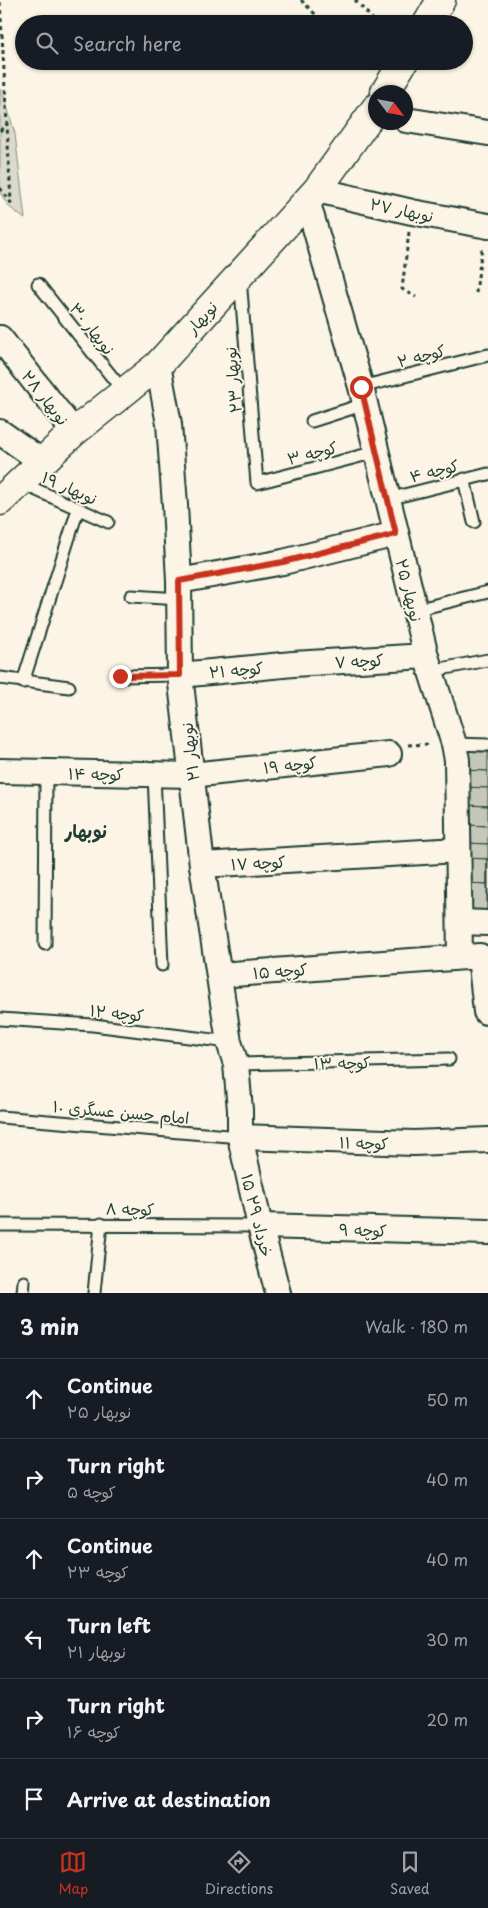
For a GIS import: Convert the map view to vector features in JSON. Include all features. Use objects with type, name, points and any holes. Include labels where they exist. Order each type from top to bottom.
[{"type":"street","points":[[432,15],[441,0]]},
{"type":"street","name":"نوبهار","points":[[390,85],[399,70]]},
{"type":"street","name":"نوبهار","points":[[0,501],[74,432],[158,365],[312,195],[368,119]]},
{"type":"street","points":[[413,121],[488,133]]},
{"type":"street","name":"نوبهار ۲۷","points":[[312,195],[486,226]]},
{"type":"street","name":"نوبهار ۲۵","points":[[312,195],[428,664],[454,744],[457,760],[460,958]]},
{"type":"street","name":"نوبهار ۲۸","points":[[0,338],[74,432]]},
{"type":"street","name":"نوبهار ۲۱","points":[[158,365],[169,424],[179,590],[180,675],[202,865],[229,1042],[236,1064],[240,1137]]},
{"type":"street","points":[[0,432],[41,461]]},
{"type":"street","points":[[179,590],[396,534]]},
{"type":"street","name":"کوچه ۲۱","points":[[180,675],[293,664]]},
{"type":"street","name":"کوچه ۷","points":[[293,664],[428,664]]},
{"type":"street","name":"کوچه ۱۹","points":[[191,775],[389,754]]},
{"type":"street","name":"کوچه ۱۴","points":[[0,771],[191,775]]},
{"type":"street","name":"کوچه ۱۷","points":[[202,865],[458,850]]},
{"type":"street","points":[[460,922],[488,924]]},
{"type":"street","points":[[460,958],[480,956],[486,1012],[488,1012]]},
{"type":"street","name":"کوچه ۱۵","points":[[219,975],[460,958]]},
{"type":"street","name":"کوچه ۱۱","points":[[240,1137],[414,1143],[488,1140]]},
{"type":"street","name":"۱۵ خرداد ۲۹","points":[[240,1137],[260,1226],[278,1293]]},
{"type":"street","name":"کوچه ۹","points":[[260,1226],[477,1232]]},
{"type":"lane","name":"نوبهار ۲۳","points":[[240,274],[257,483]]},
{"type":"lane","name":"نوبهار ۳۰","points":[[38,284],[124,392]]},
{"type":"lane","name":"کوچه ۲","points":[[312,421],[363,396],[488,355]]},
{"type":"lane","name":"کوچه ۳","points":[[257,483],[376,452]]},
{"type":"lane","name":"کوچه ۴","points":[[388,499],[488,474]]},
{"type":"lane","points":[[464,479],[474,522]]},
{"type":"lane","name":"نوبهار ۱۹","points":[[20,482],[108,522]]},
{"type":"lane","points":[[23,682],[78,509]]},
{"type":"lane","points":[[131,596],[179,590]]},
{"type":"lane","points":[[415,610],[488,592]]},
{"type":"lane","points":[[428,664],[488,660]]},
{"type":"lane","points":[[120,676],[180,675]]},
{"type":"lane","points":[[0,678],[69,687]]},
{"type":"lane","points":[[454,744],[488,744]]},
{"type":"lane","points":[[45,944],[46,772]]},
{"type":"lane","points":[[154,774],[162,965]]},
{"type":"lane","name":"کوچه ۱۲","points":[[0,1019],[93,1025],[229,1042]]},
{"type":"lane","name":"کوچه ۱۳","points":[[236,1064],[449,1059]]},
{"type":"lane","name":"امام حسن عسگری ۱۰","points":[[0,1117],[240,1137]]},
{"type":"lane","points":[[94,1293],[101,1224]]},
{"type":"lane","name":"کوچه ۸","points":[[0,1225],[260,1226]]},
{"type":"path","points":[[0,0],[11,203],[0,188]]},
{"type":"path","points":[[301,0],[316,15]]},
{"type":"path","points":[[355,0],[369,15]]},
{"type":"path","points":[[0,130],[7,124]]},
{"type":"path","points":[[412,212],[402,289],[416,297]]},
{"type":"path","points":[[476,293],[486,226]]},
{"type":"path","points":[[389,754],[404,746],[454,744]]},
{"type":"shaded area","points":[[0,89],[4,96],[15,134],[25,219],[8,206],[0,192]]},
{"type":"building","points":[[459,751],[488,752],[488,771],[460,770]]},
{"type":"building","points":[[460,770],[488,771],[488,788],[462,787]]},
{"type":"building","points":[[462,787],[488,788],[488,806],[463,805]]},
{"type":"building","points":[[463,805],[488,806],[488,826],[465,825]]},
{"type":"building","points":[[465,825],[488,826],[488,844],[465,843]]},
{"type":"building","points":[[465,843],[488,844],[488,859],[465,858]]},
{"type":"building","points":[[465,858],[487,859],[487,884],[466,883]]},
{"type":"building","points":[[488,859],[488,914],[487,914]]},
{"type":"building","points":[[466,883],[487,884],[487,914],[469,914]]},
{"type":"district","name":"نوبهار","points":[[86,830]]},
{"type":"route","points":[[120,676],[180,675],[179,581],[283,562],[396,534],[361,387]]}]
